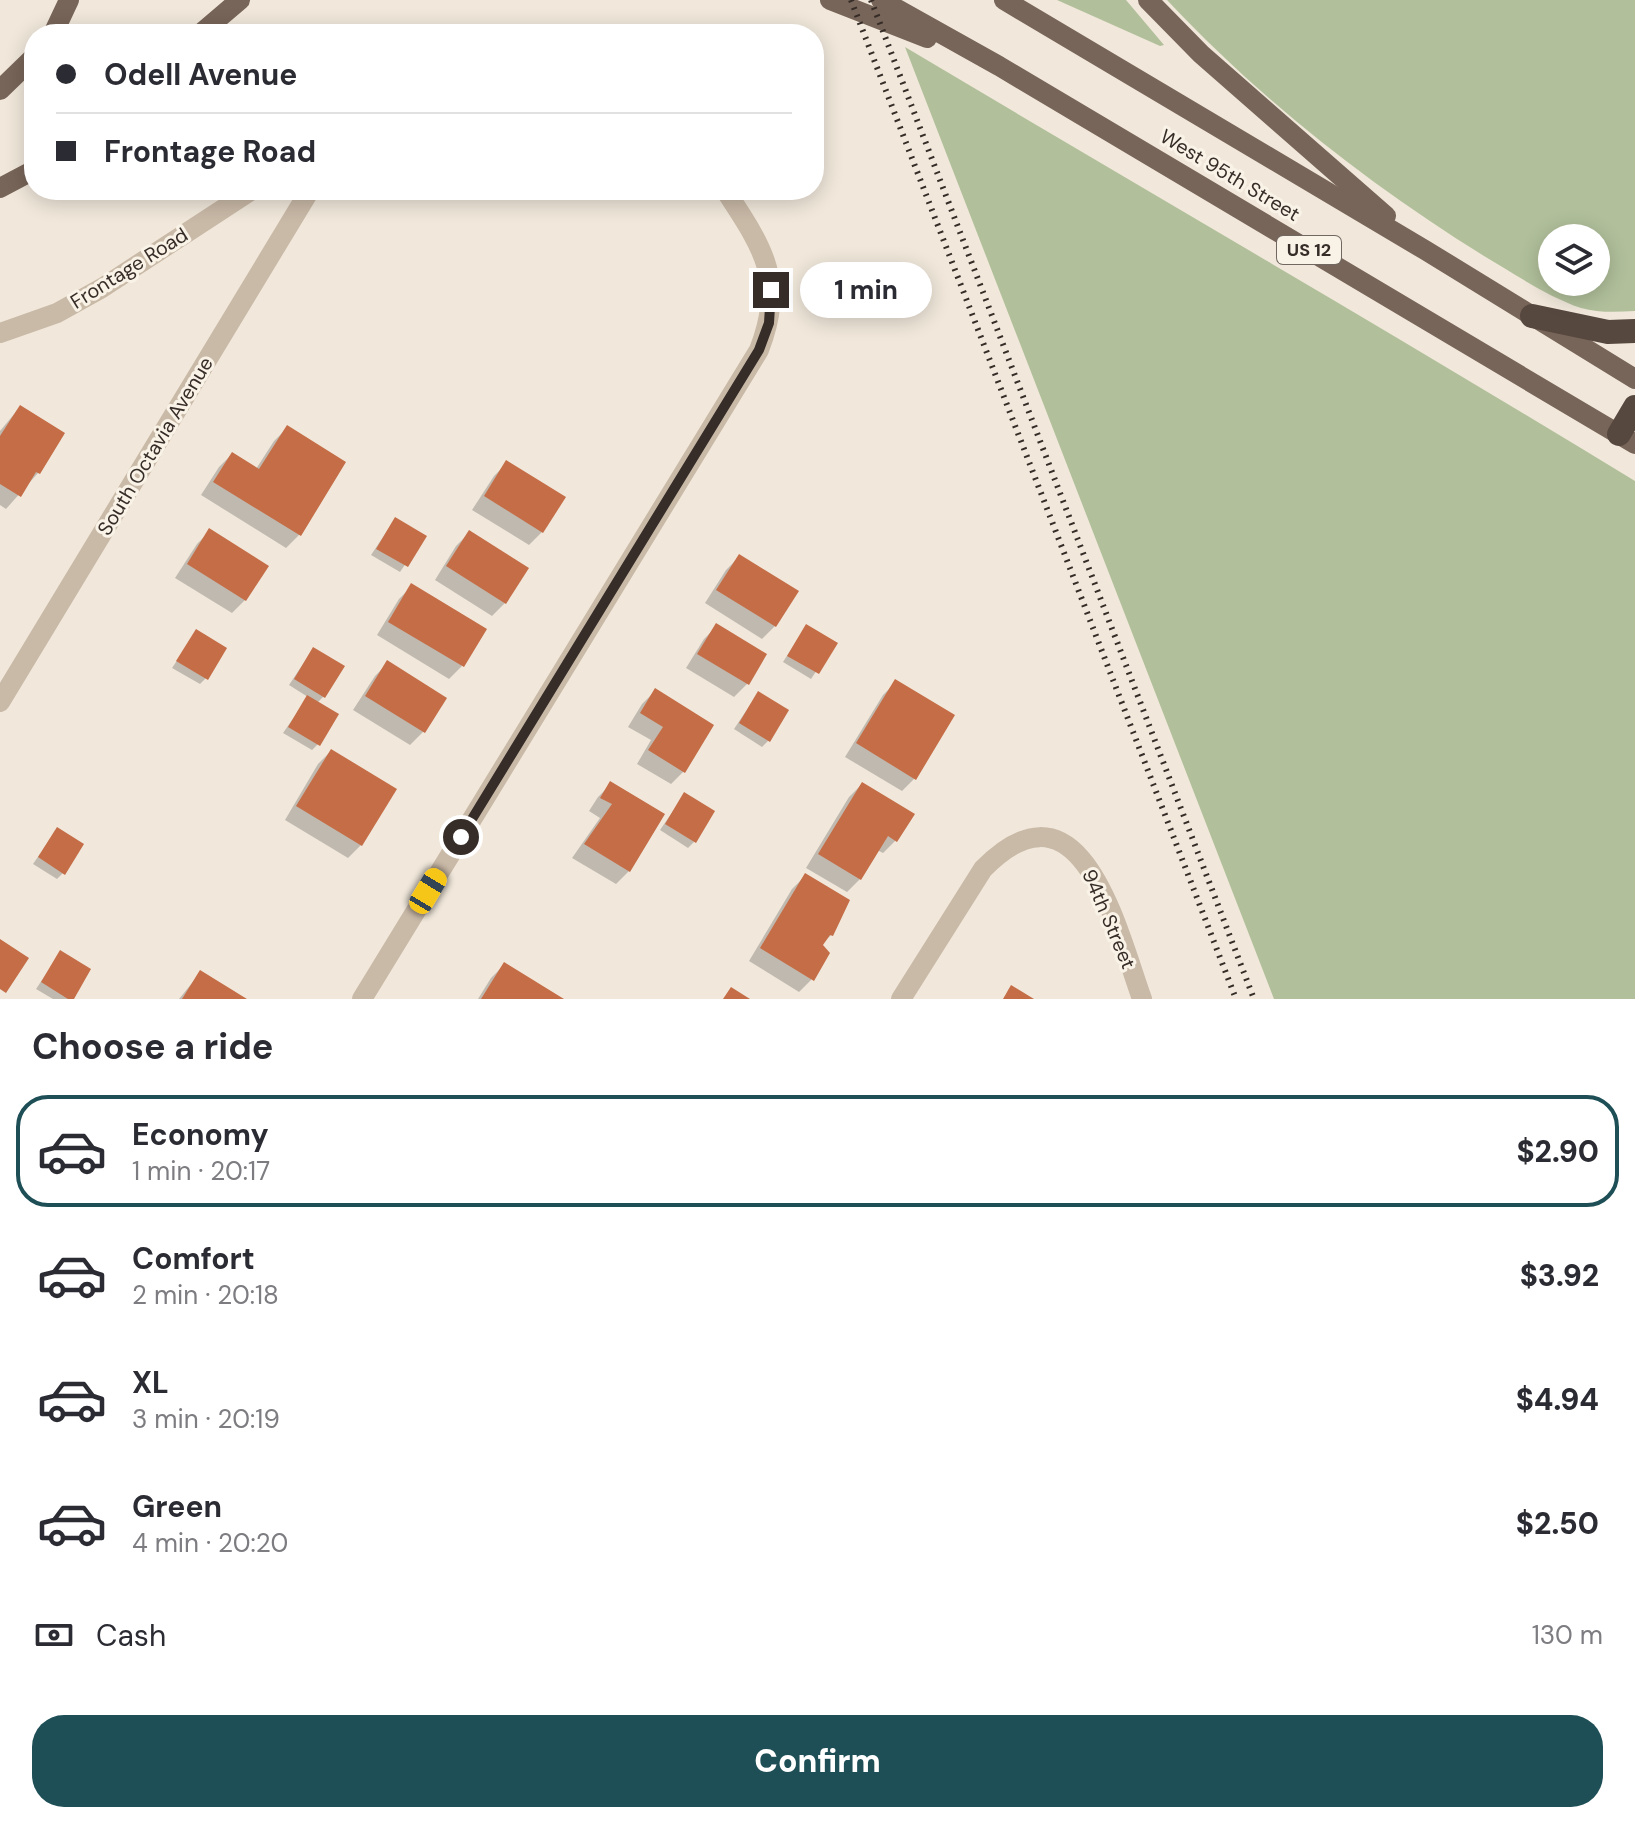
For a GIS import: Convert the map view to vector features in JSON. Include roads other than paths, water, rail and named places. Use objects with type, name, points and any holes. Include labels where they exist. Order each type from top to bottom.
[{"type":"highway","points":[[1532,316],[1608,332],[1635,331]]},
{"type":"highway","points":[[1627,439],[1635,407]]},
{"type":"main road","points":[[58,24],[69,0]]},
{"type":"main road","points":[[212,24],[240,0]]},
{"type":"main road","points":[[830,0],[999,66]]},
{"type":"main road","name":"West 95th Street","points":[[881,0],[999,66],[1627,439]]},
{"type":"main road","name":"West 95th Street","points":[[1004,0],[1425,250],[1635,379]]},
{"type":"main road","points":[[1148,0],[1201,54],[1425,250]]},
{"type":"main road","points":[[0,90],[24,67]]},
{"type":"main road","points":[[0,188],[24,175]]},
{"type":"street","name":"Frontage Road","points":[[0,333],[57,313],[102,288],[237,200]]},
{"type":"street","name":"South Octavia Avenue","points":[[0,702],[304,200]]},
{"type":"street","points":[[362,999],[759,350],[769,323],[771,290],[766,258],[731,200]]},
{"type":"street","name":"94th Street","points":[[901,999],[983,869],[1000,851],[1036,837],[1053,838],[1070,845],[1082,857],[1095,877],[1142,999]]},
{"type":"railway","points":[[851,0],[1236,999]]},
{"type":"railway","points":[[871,0],[1254,999]]}]
